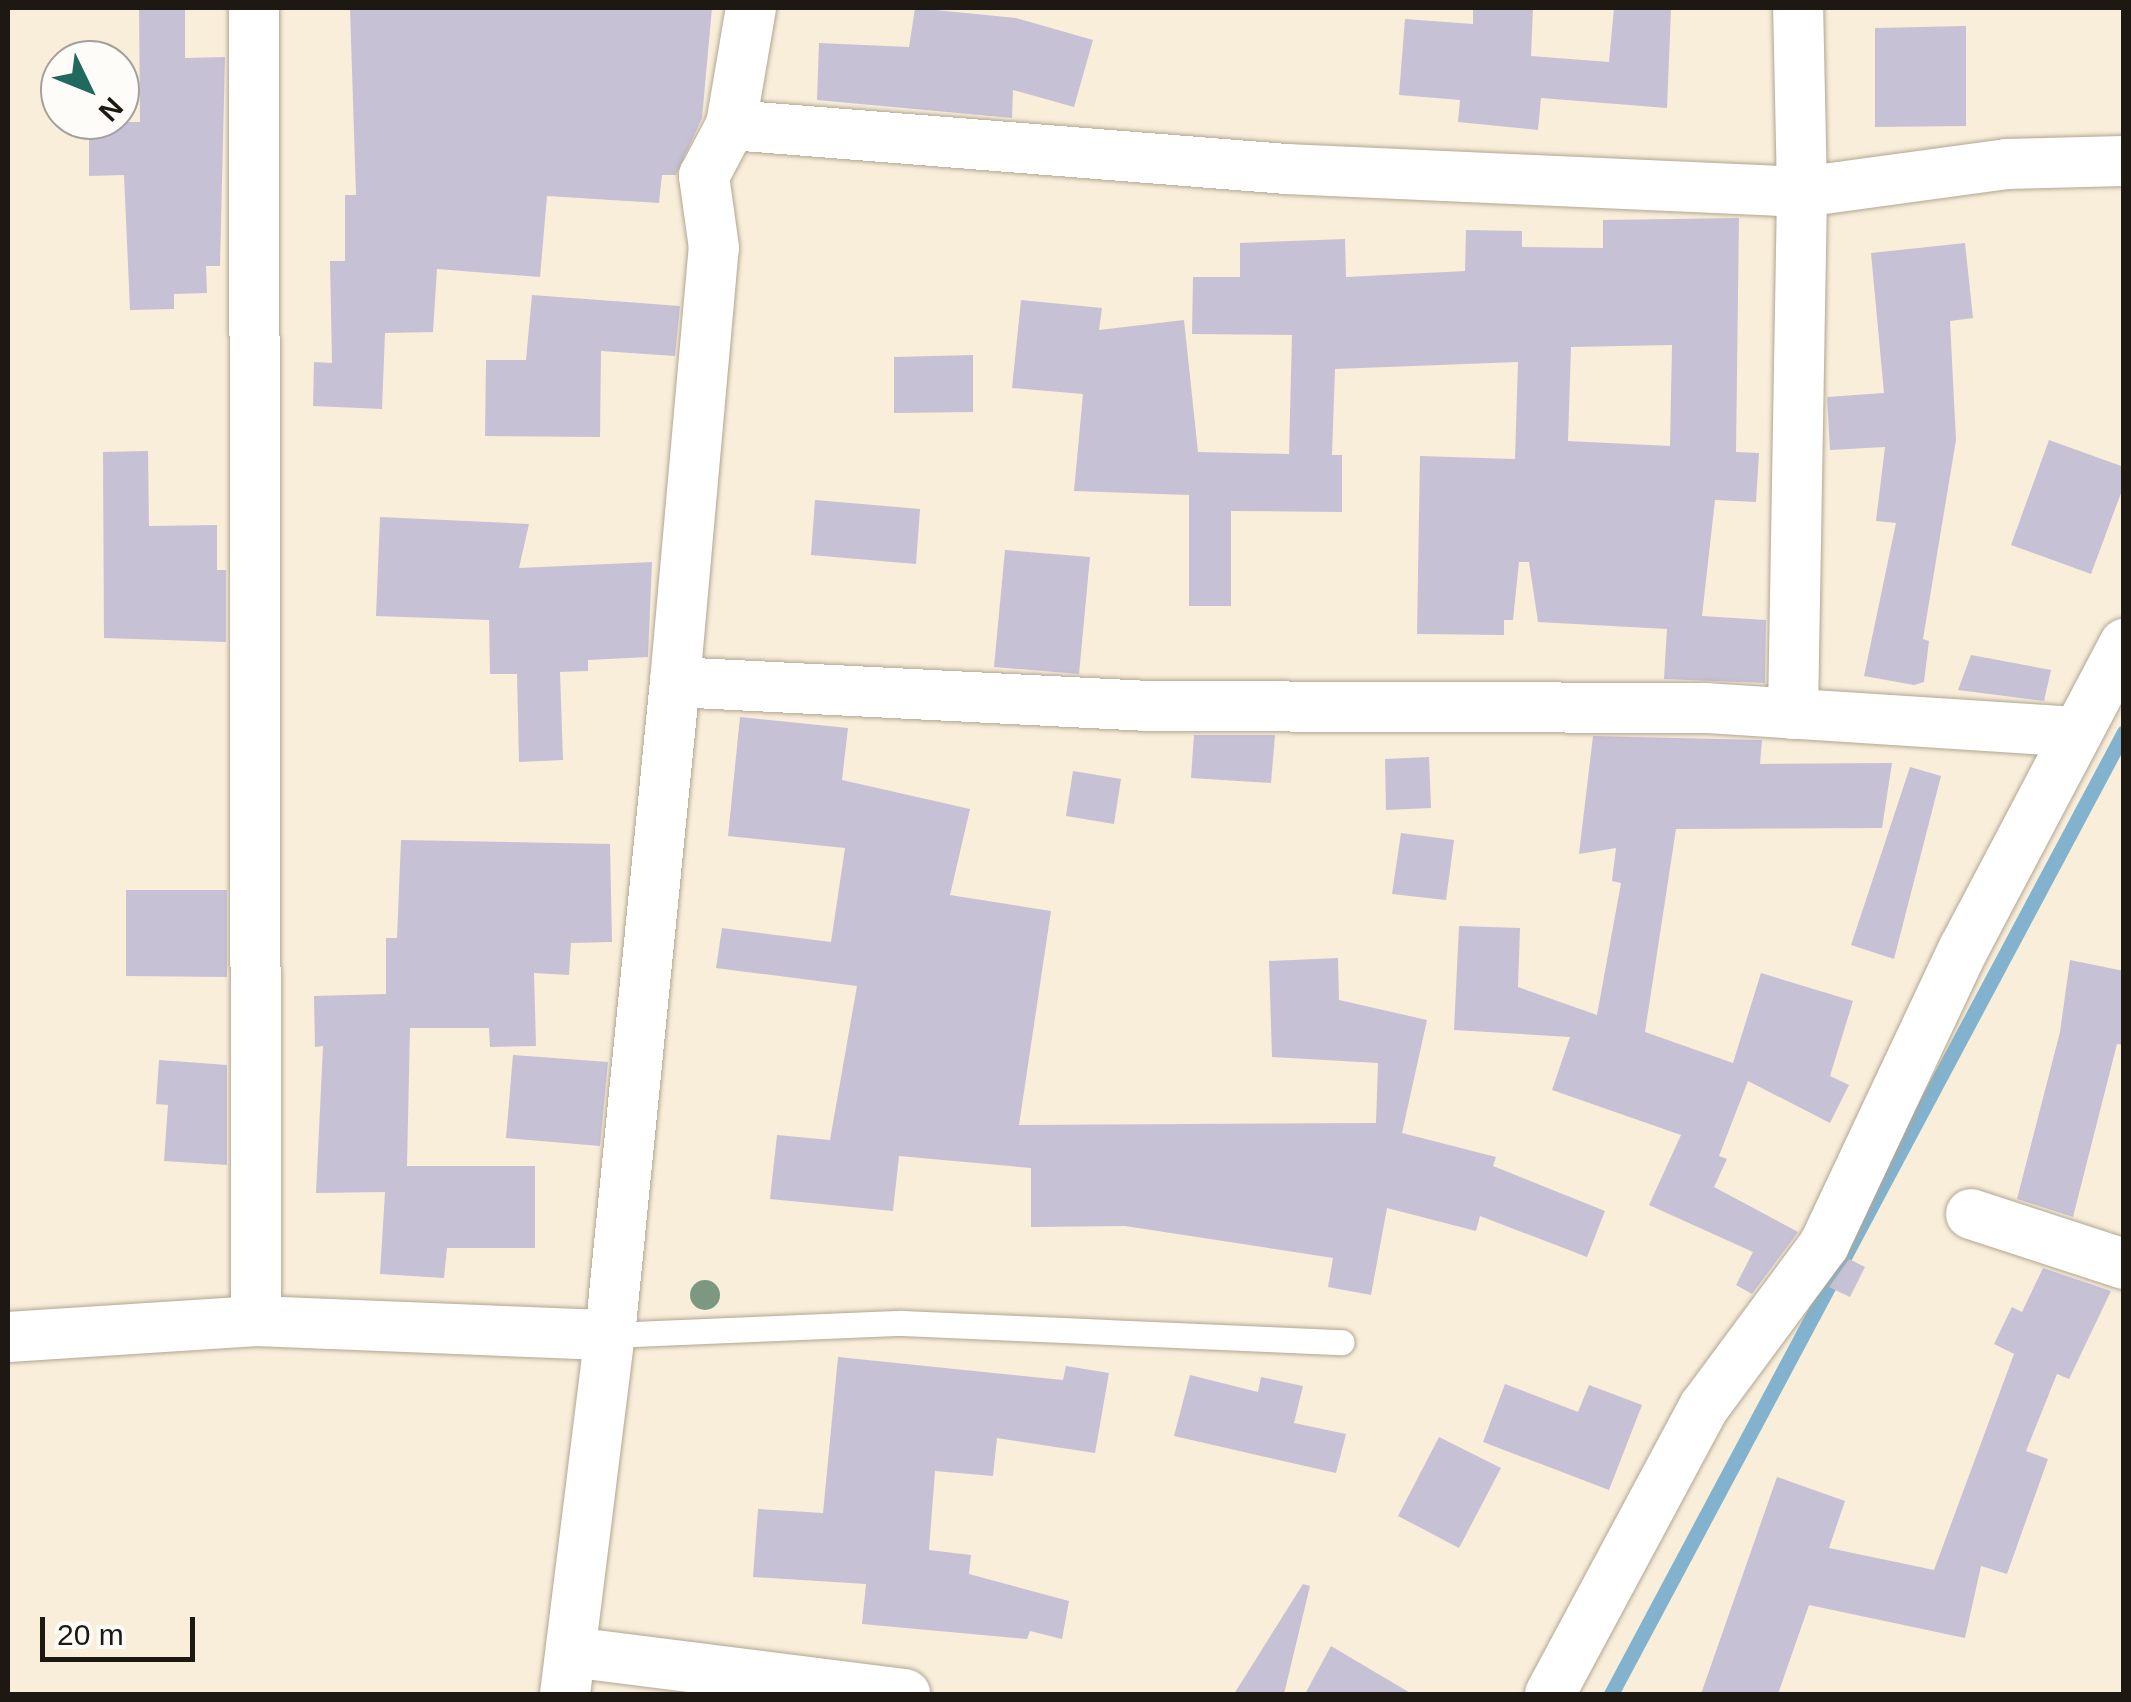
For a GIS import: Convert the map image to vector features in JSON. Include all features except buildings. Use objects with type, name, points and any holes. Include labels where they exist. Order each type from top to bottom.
[{"type":"street","points":[[254,8],[256,1320]]},
{"type":"street","points":[[751,8],[732,125],[704,176],[714,248],[675,682],[610,1334],[568,1674],[905,1694]]},
{"type":"street","points":[[1792,714],[1802,192],[1798,8]]},
{"type":"street","points":[[732,125],[1286,169],[1802,192],[2007,164],[2124,161]]},
{"type":"street","points":[[1550,1694],[1704,1407],[1824,1245],[1964,948],[2124,644]]},
{"type":"street","points":[[675,682],[1152,706],[1792,714],[2076,732]]},
{"type":"street","points":[[1971,1214],[2124,1264]]},
{"type":"street","points":[[8,1337],[256,1320],[610,1334]]},
{"type":"lane","points":[[610,1334],[902,1323],[1342,1342]]},
{"type":"waterway","points":[[1611,1694],[2124,732]]}]
